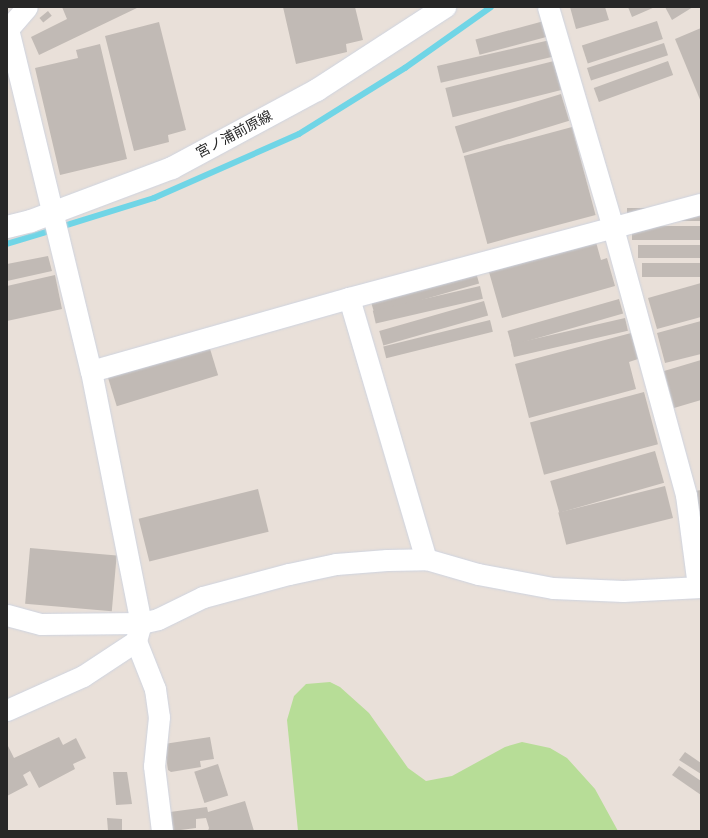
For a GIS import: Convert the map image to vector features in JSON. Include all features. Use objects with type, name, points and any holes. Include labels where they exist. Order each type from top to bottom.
[{"type":"main road","name":"宮ノ浦前原線","points":[[7,227],[31,222],[51,213],[172,168],[317,90],[445,7]]},
{"type":"street","points":[[27,7],[7,30],[91,371],[139,632],[155,689],[159,717],[154,766],[162,831]]},
{"type":"street","points":[[7,710],[83,676],[158,619],[203,597],[289,574],[336,564],[426,559],[478,574],[553,588],[623,591],[700,586],[686,494],[613,228],[548,7]]},
{"type":"street","points":[[91,371],[348,298],[701,204]]},
{"type":"street","points":[[348,298],[426,559]]},
{"type":"street","points":[[7,616],[41,624],[139,632]]},
{"type":"green space","points":[[330,682],[340,687],[369,713],[408,768],[426,781],[452,776],[505,747],[522,742],[550,748],[567,758],[595,789],[618,831],[298,831],[287,720],[294,696],[306,684]]},
{"type":"building","points":[[62,7],[139,7],[39,55],[31,37],[67,19]]},
{"type":"building","points":[[283,7],[355,7],[363,40],[346,44],[347,52],[296,64]]},
{"type":"building","points":[[570,7],[605,7],[609,20],[576,29]]},
{"type":"building","points":[[628,7],[655,7],[632,17]]},
{"type":"building","points":[[665,7],[693,7],[672,20]]},
{"type":"building","points":[[48,11],[52,16],[43,23],[39,18]]},
{"type":"building","points":[[544,21],[548,36],[480,55],[475,39]]},
{"type":"building","points":[[657,21],[663,39],[588,63],[582,45]]},
{"type":"building","points":[[159,22],[186,130],[168,135],[169,142],[134,151],[105,36]]},
{"type":"building","points":[[701,28],[701,102],[675,39]]},
{"type":"building","points":[[550,40],[554,57],[441,83],[437,66]]},
{"type":"building","points":[[664,43],[668,55],[591,80],[587,68]]},
{"type":"building","points":[[100,44],[127,159],[60,175],[35,68],[78,58],[76,50]]},
{"type":"building","points":[[554,61],[561,90],[453,117],[445,88]]},
{"type":"building","points":[[668,61],[673,75],[599,102],[594,88]]},
{"type":"building","points":[[561,94],[569,121],[463,153],[455,126]]},
{"type":"building","points":[[572,127],[596,215],[487,244],[464,156]]},
{"type":"building","points":[[627,208],[701,208],[701,221],[627,221]]},
{"type":"building","points":[[632,226],[701,226],[701,240],[632,240]]},
{"type":"building","points":[[594,235],[601,260],[607,258],[615,286],[502,318],[487,265]]},
{"type":"building","points":[[638,245],[701,245],[701,258],[638,258]]},
{"type":"building","points":[[48,256],[52,271],[7,281],[7,264]]},
{"type":"building","points":[[642,263],[701,263],[701,277],[642,277]]},
{"type":"building","points":[[475,269],[479,283],[374,313],[370,299]]},
{"type":"building","points":[[55,275],[62,309],[7,321],[7,286]]},
{"type":"building","points":[[701,283],[701,317],[657,329],[648,298]]},
{"type":"building","points":[[480,286],[483,299],[376,323],[373,311]]},
{"type":"building","points":[[619,299],[623,313],[512,345],[507,331]]},
{"type":"building","points":[[484,301],[488,315],[383,345],[379,331]]},
{"type":"building","points":[[625,318],[628,331],[514,357],[511,344]]},
{"type":"building","points":[[490,320],[493,332],[386,358],[383,347]]},
{"type":"building","points":[[701,321],[701,354],[665,363],[657,333]]},
{"type":"building","points":[[631,333],[638,359],[629,362],[636,389],[529,418],[515,364]]},
{"type":"building","points":[[207,339],[218,375],[117,406],[106,370]]},
{"type":"building","points":[[701,360],[701,400],[674,408],[664,371]]},
{"type":"building","points":[[644,392],[658,444],[544,475],[530,423]]},
{"type":"building","points":[[655,451],[664,483],[559,513],[550,481]]},
{"type":"building","points":[[665,486],[673,518],[566,545],[558,513]]},
{"type":"building","points":[[258,489],[269,532],[149,561],[139,519]]},
{"type":"building","points":[[701,490],[701,512],[700,512],[695,491]]},
{"type":"building","points":[[30,548],[117,556],[112,611],[25,604]]},
{"type":"building","points":[[59,737],[63,745],[76,738],[86,758],[73,764],[75,769],[39,788],[30,771],[23,775],[28,785],[7,796],[7,744],[14,758]]},
{"type":"building","points":[[210,737],[214,759],[200,761],[201,767],[171,772],[168,770],[164,744]]},
{"type":"building","points":[[685,752],[701,763],[701,774],[679,760]]},
{"type":"building","points":[[218,764],[228,795],[204,803],[194,772]]},
{"type":"building","points":[[679,766],[701,781],[701,795],[672,775]]},
{"type":"building","points":[[113,772],[127,772],[132,804],[116,805]]},
{"type":"building","points":[[245,801],[254,831],[208,831],[209,828],[206,818],[196,819],[196,828],[173,831],[170,812],[207,807],[208,812]]},
{"type":"building","points":[[107,818],[122,819],[122,830],[108,831]]},
{"type":"waterway","points":[[61,227],[154,198],[299,134],[405,68],[491,7]]},
{"type":"waterway","points":[[7,244],[53,230]]}]
